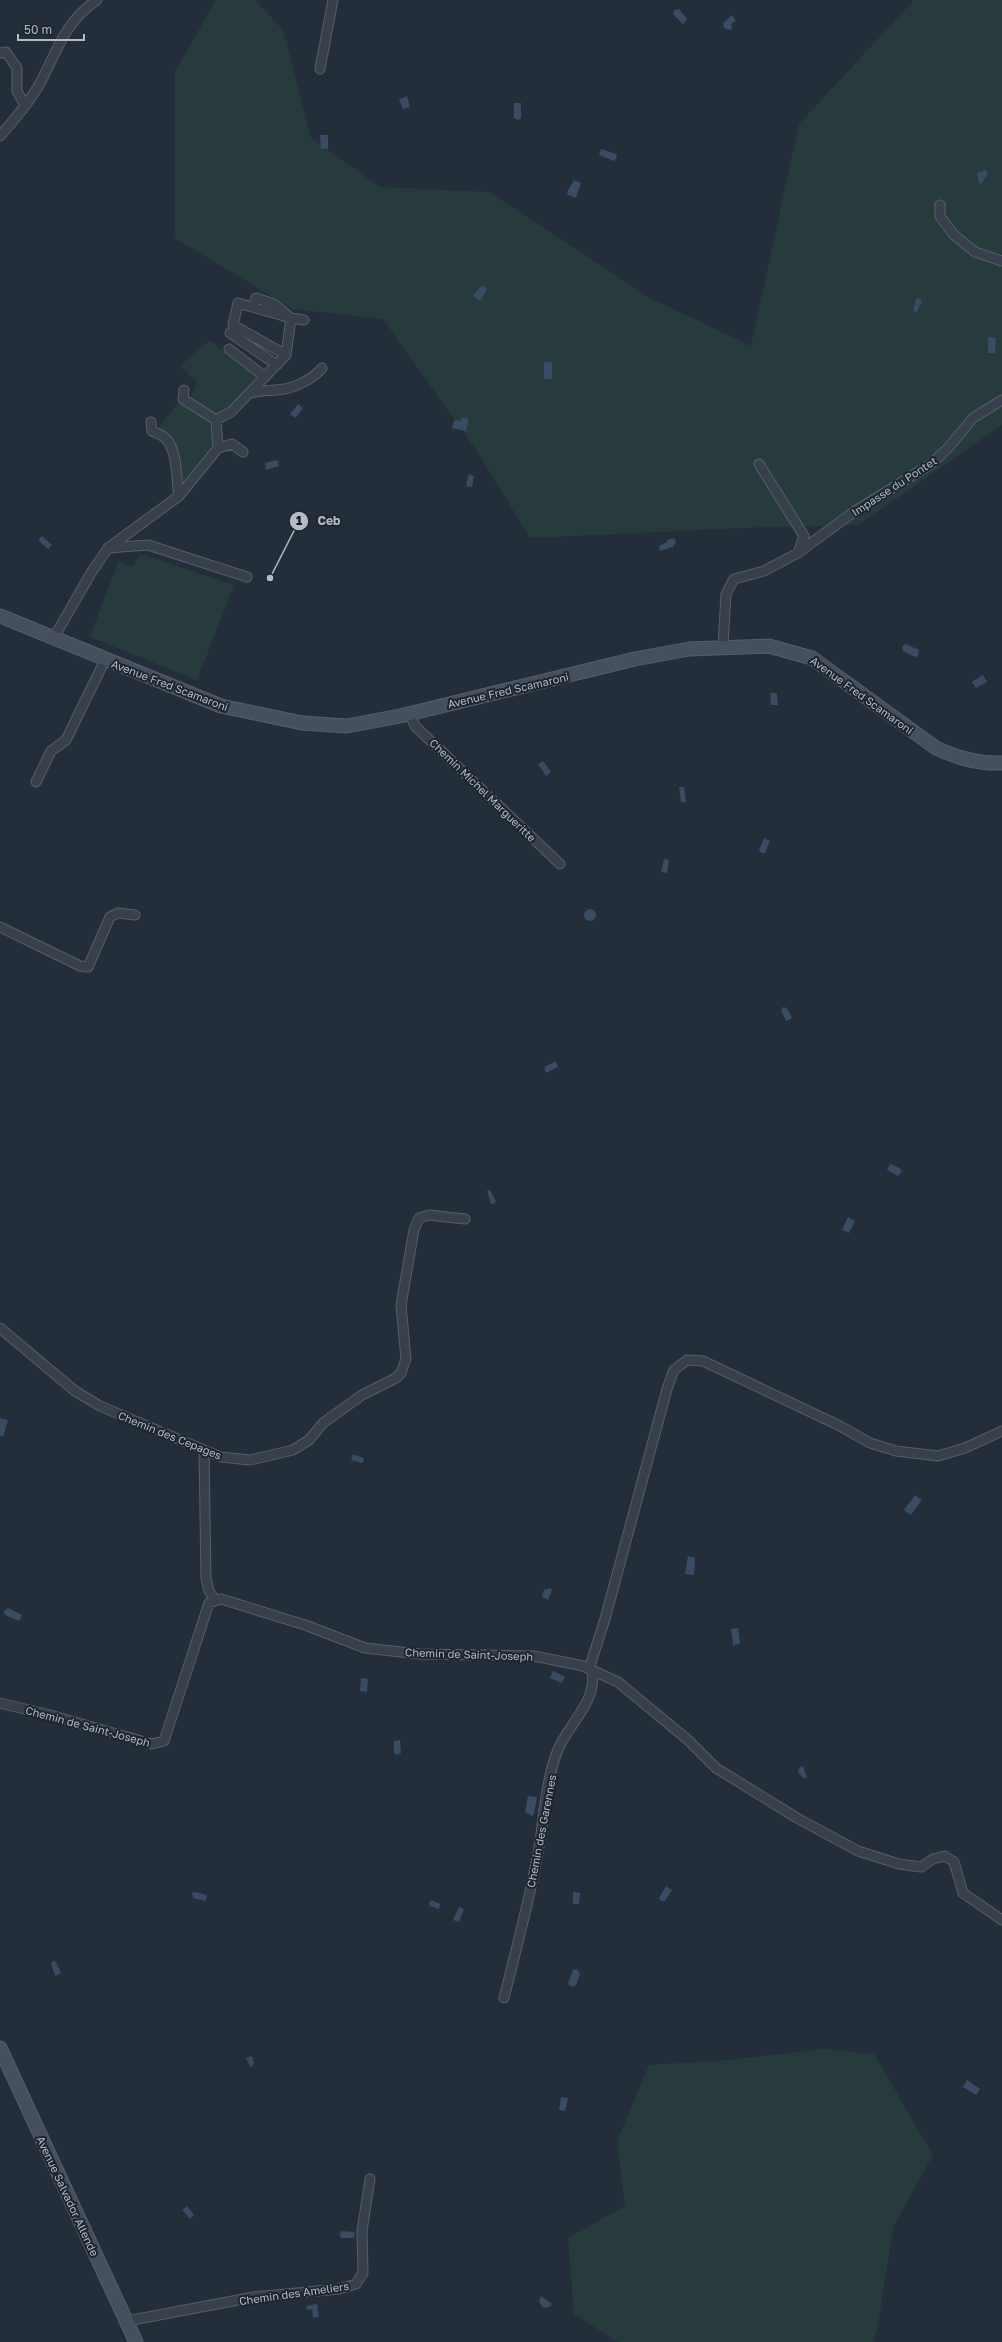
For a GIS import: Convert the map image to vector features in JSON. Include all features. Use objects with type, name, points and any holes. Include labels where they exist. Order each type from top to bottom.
[{"type":"main road","name":"Avenue Fred Scamaroni","points":[[0,616],[53,639],[221,706],[281,720],[347,726],[409,714],[635,660],[689,649],[723,646],[769,646],[812,658],[936,748],[958,758],[979,763],[1002,763]]},
{"type":"main road","name":"Avenue Salvador Allende","points":[[1,2053],[136,2342]]},
{"type":"street","points":[[0,136],[25,106],[38,86],[69,25],[97,0]]},
{"type":"street","points":[[320,69],[333,0]]},
{"type":"street","points":[[0,53],[6,52],[17,68],[17,91],[25,106]]},
{"type":"street","points":[[940,205],[940,216],[952,234],[975,252],[1002,261]]},
{"type":"street","points":[[286,356],[233,325],[238,303],[291,318],[304,320]]},
{"type":"street","points":[[216,420],[231,412],[286,356],[291,318]]},
{"type":"street","points":[[230,333],[277,364]]},
{"type":"street","points":[[229,349],[265,377]]},
{"type":"street","points":[[249,394],[261,390],[285,389],[316,375],[322,368]]},
{"type":"street","points":[[184,390],[183,399],[216,420]]},
{"type":"street","name":"Impasse du Pontet","points":[[723,646],[726,594],[734,579],[764,571],[799,552],[855,511],[931,464],[948,448],[973,418],[1002,400]]},
{"type":"street","points":[[216,420],[218,448]]},
{"type":"street","points":[[151,422],[152,431],[166,439],[176,461],[175,474],[178,496]]},
{"type":"street","points":[[53,639],[91,572],[108,548],[178,496],[218,448],[232,444],[243,452]]},
{"type":"street","points":[[759,464],[804,536],[799,552]]},
{"type":"street","points":[[108,548],[148,545],[247,577]]},
{"type":"street","points":[[36,782],[51,751],[66,740],[105,660]]},
{"type":"street","name":"Chemin Michel Margueritte","points":[[409,714],[416,727],[560,864]]},
{"type":"street","points":[[0,928],[80,966],[88,967],[110,917],[118,913],[135,915]]},
{"type":"street","name":"Chemin des Cepages","points":[[0,1328],[75,1391],[100,1406],[204,1450],[221,1457],[250,1460],[293,1450],[309,1440],[323,1423],[362,1395],[396,1378],[401,1373],[406,1359],[401,1305],[414,1230],[419,1218],[429,1215],[465,1219]]},
{"type":"street","name":"Chemin des Garennes","points":[[504,1998],[528,1897],[547,1793],[557,1751],[581,1713],[594,1680],[590,1670],[667,1389],[674,1370],[687,1360],[703,1361],[840,1426],[870,1443],[896,1451],[938,1456],[965,1448],[1002,1432]]},
{"type":"street","points":[[204,1450],[206,1579],[209,1592],[215,1600]]},
{"type":"street","name":"Chemin de Saint-Joseph","points":[[0,1703],[50,1715],[152,1744],[164,1741],[210,1603],[221,1599],[305,1625],[365,1648],[419,1654],[534,1656],[590,1670],[618,1682],[688,1740],[716,1768],[797,1818],[858,1850],[899,1864],[921,1867],[933,1859],[945,1856],[954,1862],[963,1893],[1002,1920]]},
{"type":"street","name":"Chemin des Ameliers","points":[[127,2321],[254,2297],[339,2289],[356,2284],[363,2273],[362,2231],[370,2179]]},
{"type":"green space","points":[[216,0],[255,0],[283,30],[311,138],[380,187],[489,192],[650,298],[751,346],[799,124],[914,0],[1002,0],[1002,425],[858,525],[765,527],[530,538],[479,454],[383,319],[293,309],[175,238],[175,72]]},
{"type":"green space","points":[[210,340],[258,378],[229,408],[216,415],[190,399],[197,382],[180,366]]},
{"type":"green space","points":[[180,401],[212,422],[214,447],[181,489],[179,474],[181,460],[169,437],[157,429]]},
{"type":"green space","points":[[140,554],[234,585],[197,680],[90,637],[118,562],[133,567]]},
{"type":"green space","points":[[824,2049],[874,2054],[933,2155],[893,2227],[877,2331],[873,2342],[618,2342],[574,2314],[568,2238],[625,2206],[617,2141],[649,2065],[729,2060]]},
{"type":"water","points":[[679,9],[687,19],[683,24],[673,14],[674,10]]},
{"type":"water","points":[[732,15],[736,21],[731,24],[732,28],[730,30],[724,28],[723,23]]},
{"type":"water","points":[[407,96],[410,107],[403,109],[399,99]]},
{"type":"water","points":[[514,103],[521,103],[521,118],[518,120],[514,118]]},
{"type":"water","points":[[320,135],[328,135],[328,149],[321,149]]},
{"type":"water","points":[[601,149],[616,154],[617,158],[614,161],[599,155]]},
{"type":"water","points":[[985,170],[988,174],[982,183],[979,184],[977,173]]},
{"type":"water","points":[[574,180],[581,183],[576,198],[568,195],[567,192]]},
{"type":"water","points":[[482,285],[487,289],[480,301],[473,296]]},
{"type":"water","points":[[919,298],[922,301],[917,312],[913,311],[916,299]]},
{"type":"water","points":[[988,337],[996,338],[995,353],[988,353]]},
{"type":"water","points":[[544,362],[552,362],[552,379],[544,379]]},
{"type":"water","points":[[298,404],[303,408],[295,418],[290,414]]},
{"type":"water","points":[[463,417],[469,419],[466,431],[452,428],[454,420],[460,421]]},
{"type":"water","points":[[277,460],[279,466],[266,470],[265,463]]},
{"type":"water","points":[[469,474],[474,476],[472,487],[466,486]]},
{"type":"water","points":[[42,536],[52,545],[48,549],[38,540]]},
{"type":"water","points":[[674,538],[676,542],[673,547],[660,551],[659,546],[667,542],[667,540]]},
{"type":"water","points":[[906,644],[919,650],[918,656],[915,657],[903,651],[902,646]]},
{"type":"water","points":[[983,675],[987,682],[976,688],[972,682]]},
{"type":"water","points":[[770,693],[777,693],[778,705],[771,705]]},
{"type":"water","points":[[543,761],[551,772],[546,776],[538,764]]},
{"type":"water","points":[[679,787],[684,787],[686,802],[681,802]]},
{"type":"water","points":[[764,838],[770,841],[765,853],[761,853],[759,850]]},
{"type":"water","points":[[664,859],[669,860],[667,873],[661,872]]},
{"type":"water","points":[[588,909],[592,909],[596,915],[592,921],[588,921],[584,917],[584,913]]},
{"type":"water","points":[[783,1007],[787,1008],[792,1018],[786,1021],[781,1010]]},
{"type":"water","points":[[556,1061],[558,1067],[546,1073],[544,1067]]},
{"type":"water","points":[[890,1164],[900,1168],[902,1171],[898,1176],[887,1170]]},
{"type":"water","points":[[490,1190],[496,1201],[494,1204],[491,1204],[487,1191]]},
{"type":"water","points":[[848,1217],[855,1221],[849,1233],[842,1230]]},
{"type":"water","points":[[0,1418],[8,1420],[3,1437],[0,1435]]},
{"type":"water","points":[[353,1454],[363,1458],[364,1461],[362,1463],[351,1460]]},
{"type":"water","points":[[915,1495],[922,1500],[911,1515],[904,1510]]},
{"type":"water","points":[[688,1556],[695,1558],[694,1575],[685,1574]]},
{"type":"water","points":[[550,1588],[552,1590],[548,1600],[542,1597],[544,1590]]},
{"type":"water","points":[[8,1608],[22,1615],[19,1621],[5,1615],[4,1611]]},
{"type":"water","points":[[738,1628],[740,1644],[733,1645],[731,1629]]},
{"type":"water","points":[[553,1671],[565,1677],[562,1683],[550,1678]]},
{"type":"water","points":[[361,1678],[368,1679],[367,1692],[360,1691]]},
{"type":"water","points":[[400,1740],[401,1753],[397,1755],[394,1753],[394,1741]]},
{"type":"water","points":[[803,1766],[807,1777],[804,1779],[798,1772],[800,1767]]},
{"type":"water","points":[[528,1796],[537,1797],[534,1814],[532,1816],[525,1812]]},
{"type":"water","points":[[666,1886],[672,1890],[665,1901],[661,1901],[659,1898]]},
{"type":"water","points":[[195,1892],[207,1895],[206,1901],[193,1898],[192,1893]]},
{"type":"water","points":[[573,1892],[580,1893],[579,1904],[573,1904]]},
{"type":"water","points":[[431,1900],[440,1904],[439,1909],[430,1906],[429,1904]]},
{"type":"water","points":[[459,1907],[464,1909],[459,1922],[453,1920]]},
{"type":"water","points":[[53,1961],[56,1962],[61,1973],[55,1976],[51,1964]]},
{"type":"water","points":[[577,1969],[580,1974],[576,1985],[572,1987],[568,1984],[573,1970]]},
{"type":"water","points":[[252,2056],[254,2063],[251,2068],[246,2058]]},
{"type":"water","points":[[967,2080],[980,2089],[976,2095],[963,2087]]},
{"type":"water","points":[[561,2097],[568,2098],[565,2111],[559,2110]]},
{"type":"water","points":[[187,2206],[194,2215],[190,2219],[182,2210]]},
{"type":"water","points":[[342,2231],[355,2232],[354,2238],[341,2238],[340,2234]]},
{"type":"water","points":[[541,2296],[552,2304],[549,2307],[543,2308],[539,2301]]},
{"type":"water","points":[[317,2304],[319,2317],[313,2318],[312,2309],[307,2310],[306,2306]]},
{"type":"place","name":"Ceb","points":[[270,578]]}]
